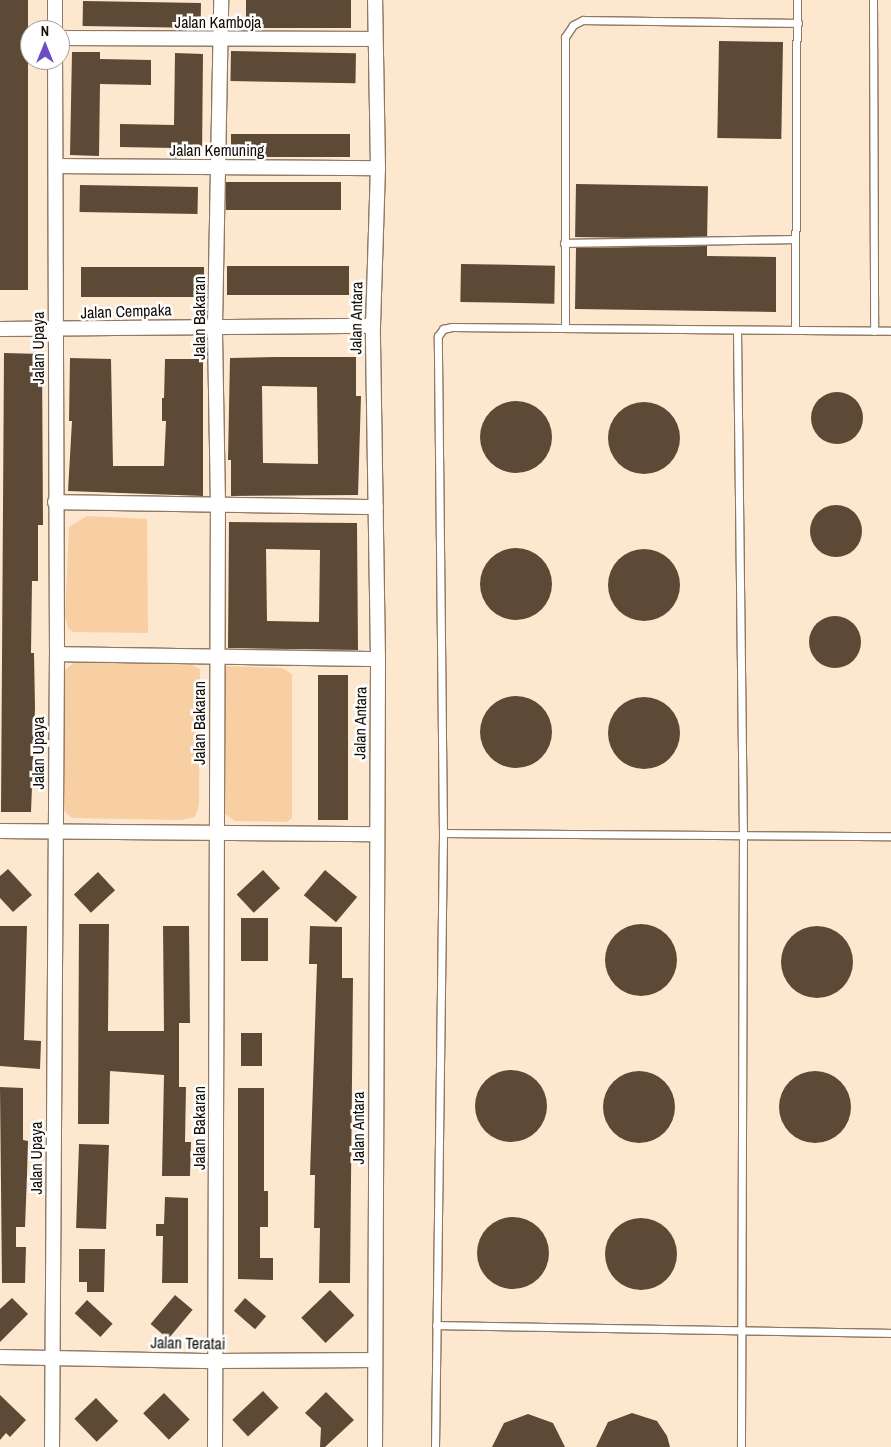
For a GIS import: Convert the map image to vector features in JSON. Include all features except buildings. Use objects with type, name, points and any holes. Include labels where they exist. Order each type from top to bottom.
[{"type":"street","points":[[55,0],[55,20]]},
{"type":"street","name":"Jalan Bakaran","points":[[216,1447],[216,657],[218,505],[215,325],[221,0]]},
{"type":"street","name":"Jalan Antara","points":[[375,0],[378,168],[373,326],[378,659],[375,1447]]},
{"type":"street","name":"Jalan Kamboja","points":[[70,38],[375,39]]},
{"type":"street","name":"Jalan Upaya","points":[[52,1447],[57,654],[54,502],[57,166],[55,70]]},
{"type":"street","name":"Jalan Kemuning","points":[[57,166],[378,168]]},
{"type":"street","name":"Jalan Cempaka","points":[[0,329],[55,331],[215,325],[373,326]]},
{"type":"street","points":[[54,502],[376,507]]},
{"type":"street","points":[[57,654],[378,659]]},
{"type":"street","points":[[0,831],[55,833],[376,834]]},
{"type":"street","name":"Jalan Teratai","points":[[0,1357],[216,1361],[375,1360]]},
{"type":"lane","points":[[795,330],[797,0]]},
{"type":"lane","points":[[872,0],[874,330]]},
{"type":"lane","points":[[565,328],[565,37],[573,25],[583,20],[798,23]]},
{"type":"lane","points":[[564,242],[795,239]]},
{"type":"lane","points":[[436,1447],[443,833],[438,336],[443,329],[452,326],[737,331],[891,331]]},
{"type":"lane","points":[[737,331],[743,833],[741,1447]]},
{"type":"lane","points":[[443,833],[743,833],[891,836]]},
{"type":"lane","points":[[436,1325],[891,1334]]},
{"type":"shaded area","points":[[87,516],[147,519],[148,633],[73,632],[68,628],[65,616],[69,527]]},
{"type":"shaded area","points":[[77,660],[188,663],[200,669],[199,805],[195,817],[181,820],[72,818],[62,809],[65,670]]},
{"type":"shaded area","points":[[226,666],[282,668],[292,674],[292,818],[287,822],[235,821],[225,814],[221,804],[222,677]]}]
